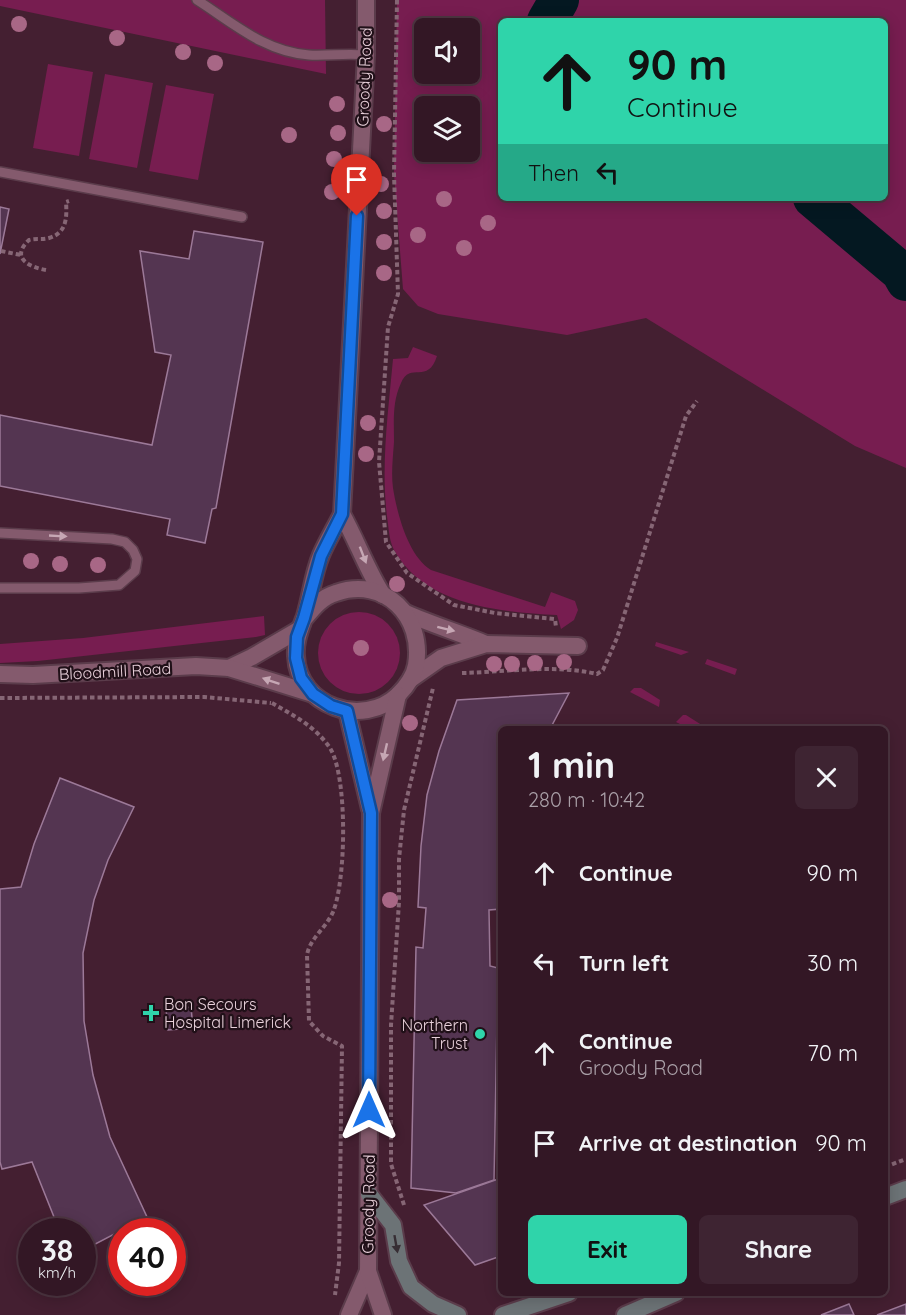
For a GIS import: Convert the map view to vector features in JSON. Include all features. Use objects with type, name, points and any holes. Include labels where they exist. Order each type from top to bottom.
[{"type":"main road","points":[[888,1196],[906,1189]]},
{"type":"main road","points":[[369,1194],[393,1225],[399,1261],[411,1287],[433,1304],[458,1315]]},
{"type":"main road","points":[[503,1315],[560,1296]]},
{"type":"main road","points":[[625,1315],[669,1296]]},
{"type":"street","name":"Groody Road","points":[[342,514],[366,55],[366,0]]},
{"type":"street","points":[[342,514],[359,544],[371,576],[383,595]]},
{"type":"street","points":[[229,668],[262,652],[302,623],[318,603],[335,593],[354,589],[373,591],[392,599],[406,613],[415,630],[419,650],[416,670],[406,688],[390,702],[371,710],[347,711],[331,706],[313,694],[301,678],[296,658],[297,637],[302,623],[321,556],[342,514]]},
{"type":"street","points":[[406,613],[486,644]]},
{"type":"street","points":[[411,679],[441,658],[486,644],[578,646]]},
{"type":"street","name":"Bloodmill Road","points":[[0,674],[45,675],[196,666],[229,668],[313,694]]},
{"type":"street","points":[[371,813],[398,695]]},
{"type":"street","points":[[347,711],[371,813]]},
{"type":"street","name":"Groody Road","points":[[368,1271],[371,813]]},
{"type":"street","points":[[349,1315],[368,1271]]},
{"type":"street","points":[[368,1271],[383,1315]]},
{"type":"lane","points":[[197,0],[239,26],[249,36],[271,47],[309,55],[346,52],[366,55]]},
{"type":"lane","points":[[0,172],[242,217]]},
{"type":"lane","points":[[0,533],[112,539],[125,542],[134,549],[137,559],[135,570],[119,585],[79,588],[0,588]]},
{"type":"path","points":[[397,0],[394,174],[398,294],[388,327],[379,462],[381,498],[386,542],[407,573],[454,605]]},
{"type":"path","points":[[46,270],[26,264],[21,255],[24,245],[29,240],[49,238],[62,229],[66,223],[66,202],[90,197],[92,189]]},
{"type":"path","points":[[1,250],[21,255]]},
{"type":"path","points":[[456,673],[555,669],[581,670],[597,674],[603,670],[617,638],[686,416],[697,401]]},
{"type":"path","points":[[405,1207],[391,1164],[391,1025],[399,902],[399,859],[404,810],[417,748],[433,687],[439,680]]},
{"type":"path","points":[[0,698],[204,697],[272,703]]},
{"type":"path","points":[[334,1305],[339,1263],[342,1046],[323,1036],[309,1021],[307,955],[308,946],[333,913],[338,895],[342,857]]},
{"type":"path","points":[[888,1166],[906,1159]]},
{"type":"shaded area","points":[[0,0],[325,0],[326,74],[0,6]]},
{"type":"shaded area","points":[[397,0],[906,0],[906,468],[855,446],[646,318],[567,335],[438,314],[418,306],[403,289],[394,174]]},
{"type":"shaded area","points":[[48,64],[93,72],[79,156],[33,148]]},
{"type":"shaded area","points":[[105,74],[153,83],[137,168],[89,159]]},
{"type":"shaded area","points":[[166,85],[214,94],[198,180],[149,171]]},
{"type":"shaded area","points":[[413,347],[437,356],[429,369],[414,372],[405,377],[398,390],[395,405],[393,488],[397,509],[410,544],[416,555],[431,570],[545,607],[551,592],[575,601],[578,610],[574,620],[561,629],[557,615],[489,608],[444,594],[425,583],[408,569],[394,550],[389,531],[385,483],[389,400],[393,359],[408,358]]},
{"type":"shaded area","points":[[359,612],[375,615],[388,624],[397,637],[400,653],[397,669],[388,682],[375,691],[359,694],[343,691],[330,682],[321,669],[318,653],[321,637],[330,624],[343,615]]},
{"type":"shaded area","points":[[264,616],[265,635],[256,637],[38,661],[0,663],[0,644],[83,638]]},
{"type":"shaded area","points":[[656,642],[689,652],[681,655],[655,646]]},
{"type":"shaded area","points":[[707,659],[737,669],[735,675],[705,664]]},
{"type":"shaded area","points":[[634,688],[641,688],[660,700],[659,707],[630,692]]},
{"type":"shaded area","points":[[686,715],[703,726],[684,726],[676,722]]},
{"type":"building","points":[[0,207],[9,209],[0,254]]},
{"type":"building","points":[[194,231],[263,242],[216,508],[212,509],[205,543],[167,535],[170,519],[0,486],[0,415],[152,445],[171,355],[155,352],[140,251],[189,259]]},
{"type":"building","points":[[569,693],[552,726],[498,726],[498,909],[489,910],[490,966],[498,968],[494,1180],[456,1193],[411,1188],[416,947],[423,948],[426,908],[418,907],[421,846],[427,795],[439,751],[457,700]]},
{"type":"building","points":[[60,778],[134,807],[108,860],[94,900],[83,953],[84,1021],[93,1075],[110,1137],[147,1217],[108,1218],[108,1237],[96,1244],[96,1218],[54,1218],[32,1162],[2,1169],[0,1162],[0,889],[21,887],[34,844]]},
{"type":"building","points":[[191,1007],[193,1028],[168,1030],[166,1009]]},
{"type":"building","points":[[498,1179],[498,1257],[475,1265],[424,1205]]},
{"type":"building","points":[[849,1304],[854,1315],[821,1315]]},
{"type":"building","points":[[906,1304],[906,1315],[877,1315]]},
{"type":"waterway","points":[[549,18],[559,0]]},
{"type":"waterway","points":[[817,201],[901,272],[906,281]]},
{"type":"place","name":"Bon Secours Hospital Limerick","points":[[151,1013]]},
{"type":"place","name":"Northern Trust","points":[[480,1034]]},
{"type":"route","points":[[357,216],[342,514],[321,556],[297,637],[296,658],[301,678],[313,694],[331,706],[347,711],[371,813],[369,1110]]}]
